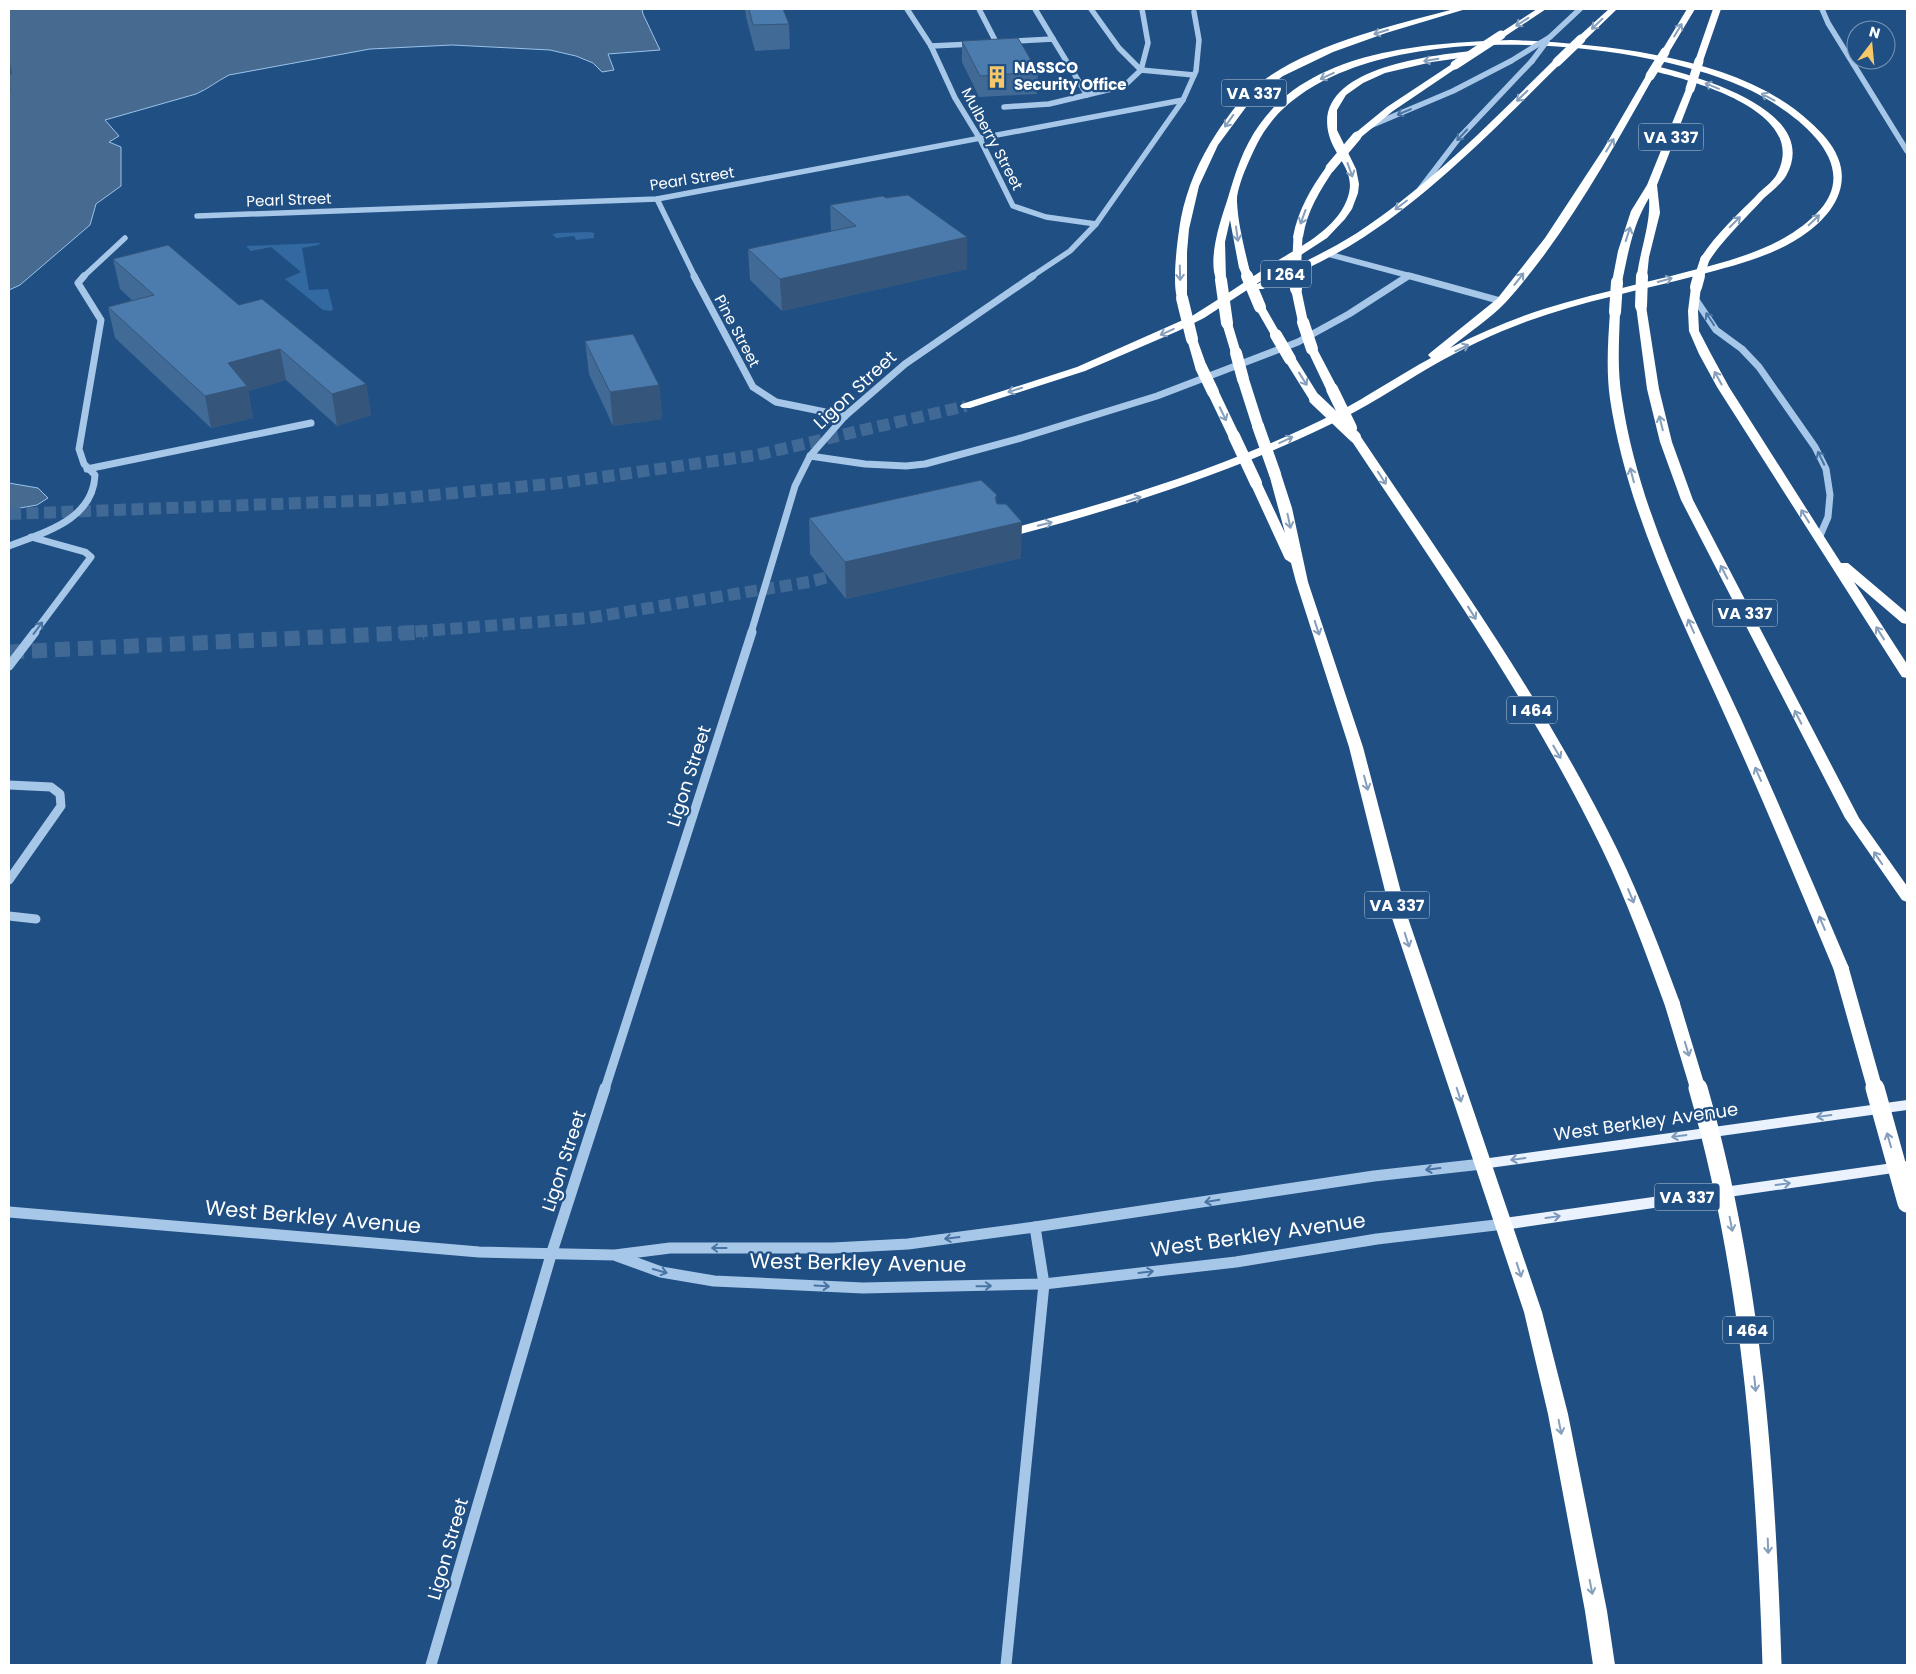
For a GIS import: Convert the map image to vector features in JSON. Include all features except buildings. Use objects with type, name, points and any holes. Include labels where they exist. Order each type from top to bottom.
[{"type":"highway","name":"VA 337","points":[[1462,9],[1325,51],[1275,78],[1241,105],[1213,144],[1198,175],[1187,208],[1181,247],[1182,298],[1201,367],[1302,582],[1356,747],[1399,915],[1482,1164],[1504,1224]]},
{"type":"highway","points":[[1355,437],[1312,349],[1303,322],[1296,289],[1299,228],[1310,198],[1330,168],[1357,136],[1390,109],[1542,9]]},
{"type":"highway","name":"I 264","points":[[966,406],[1081,369],[1196,318],[1328,254],[1366,230],[1417,193],[1478,140],[1612,9]]},
{"type":"highway","points":[[1418,369],[1459,333],[1501,301],[1549,240],[1609,148],[1691,9]]},
{"type":"highway","name":"VA 337","points":[[1717,9],[1690,89],[1652,185],[1655,213],[1644,256],[1641,306],[1653,389],[1666,442],[1687,500],[1852,818],[1907,897]]},
{"type":"highway","points":[[1002,536],[1128,501],[1230,464],[1275,446],[1356,406],[1418,369],[1519,321],[1746,257],[1788,239],[1807,228],[1830,204],[1838,184],[1834,158],[1813,128],[1790,110],[1749,87],[1705,71],[1660,59],[1589,48],[1528,44],[1470,44],[1398,54],[1356,64],[1312,82],[1280,105],[1261,128],[1240,172],[1221,232],[1221,280],[1227,323],[1243,379],[1258,426],[1275,474],[1286,508],[1302,582]]},
{"type":"highway","points":[[1196,318],[1335,227],[1349,205],[1354,188],[1353,174],[1332,130],[1333,110],[1341,94],[1355,84],[1390,69],[1448,57],[1497,53],[1555,54],[1642,66],[1698,80],[1727,92],[1770,118],[1786,136],[1790,154],[1785,169],[1715,243],[1705,259],[1695,292],[1693,311],[1694,331],[1723,387],[1818,538],[1832,556],[1907,674]]},
{"type":"highway","points":[[1652,185],[1636,211],[1623,251],[1617,282],[1615,312],[1614,361],[1616,399],[1635,484],[1649,525],[1687,617],[1780,824],[1841,968],[1907,1203]]},
{"type":"highway","points":[[1232,199],[1244,268],[1260,307],[1315,399],[1355,437]]},
{"type":"highway","name":"I 464","points":[[1355,437],[1466,605],[1562,760],[1618,867],[1646,932],[1672,1003],[1700,1093],[1739,1267],[1755,1379],[1768,1525],[1772,1665]]},
{"type":"highway","points":[[1832,556],[1907,620]]},
{"type":"highway","points":[[1504,1224],[1532,1312],[1558,1414],[1596,1610],[1604,1665]]},
{"type":"main road","name":"West Berkley Avenue","points":[[1482,1164],[1907,1105]]},
{"type":"main road","name":"West Berkley Avenue","points":[[1504,1224],[1907,1166]]},
{"type":"street","name":"Mulberry Street","points":[[907,9],[931,46],[955,98],[980,139],[1013,206],[1046,217],[1096,224]]},
{"type":"street","points":[[979,9],[996,42]]},
{"type":"street","points":[[1034,9],[1088,95]]},
{"type":"street","points":[[1091,9],[1118,48],[1141,70],[1194,75]]},
{"type":"street","points":[[1004,107],[1049,104],[1124,86],[1141,70],[1148,43],[1142,9]]},
{"type":"street","points":[[1186,9],[1196,10]]},
{"type":"street","points":[[1417,193],[1459,138],[1532,61],[1550,37],[1580,9]]},
{"type":"street","points":[[1822,9],[1828,22],[1907,151]]},
{"type":"street","name":"Ligon Street","points":[[431,1665],[551,1254],[732,696],[794,486],[810,456],[845,416],[905,364],[1070,251],[1096,224],[1183,100],[1194,75],[1199,40],[1196,10]]},
{"type":"street","points":[[1370,126],[1453,91],[1511,61],[1550,37]]},
{"type":"street","points":[[987,43],[1053,39]]},
{"type":"street","points":[[931,46],[978,43]]},
{"type":"street","name":"Pearl Street","points":[[197,216],[440,208],[657,198],[1183,100]]},
{"type":"street","name":"Pine Street","points":[[657,198],[709,307],[753,387],[776,402],[845,416]]},
{"type":"street","points":[[9,546],[61,524],[78,513],[88,502],[96,484],[95,475],[87,469],[80,459],[79,449],[101,320],[78,282],[86,272],[125,238]]},
{"type":"street","points":[[1328,254],[1501,301]]},
{"type":"street","points":[[810,456],[865,464],[906,466],[925,464],[1021,438],[1156,396],[1298,342],[1342,318],[1408,276]]},
{"type":"street","points":[[1695,292],[1716,330],[1742,349],[1759,367],[1815,447],[1826,468],[1830,495],[1828,517],[1818,538]]},
{"type":"street","points":[[87,469],[311,423]]},
{"type":"street","points":[[9,666],[91,557],[85,552],[31,537]]},
{"type":"street","points":[[9,785],[51,788],[60,794],[61,806],[9,880]]},
{"type":"street","points":[[9,916],[36,919]]},
{"type":"street","name":"West Berkley Avenue","points":[[9,1212],[480,1252],[614,1255],[670,1248],[833,1248],[898,1244],[1035,1227],[1374,1176],[1482,1164]]},
{"type":"street","name":"West Berkley Avenue","points":[[614,1255],[661,1272],[714,1281],[863,1288],[1044,1284],[1236,1262],[1377,1239],[1504,1224]]},
{"type":"street","points":[[1006,1665],[1044,1284],[1035,1227]]},
{"type":"shaded area","points":[[9,9],[642,9],[660,50],[608,54],[614,70],[602,72],[593,63],[576,56],[550,50],[452,45],[370,49],[229,75],[196,94],[105,120],[119,136],[109,142],[121,147],[121,186],[96,204],[90,225],[20,285],[9,290]]},
{"type":"shaded area","points":[[557,233],[594,233],[594,238],[576,240],[574,236],[557,238],[552,235]]},
{"type":"shaded area","points":[[321,243],[302,248],[309,290],[328,289],[333,309],[331,311],[323,310],[285,279],[301,272],[271,247],[251,251],[246,246]]},
{"type":"shaded area","points":[[9,483],[38,488],[48,498],[37,505],[9,510]]},
{"type":"tunnel","points":[[9,514],[381,500],[560,483],[757,455],[966,406]]},
{"type":"tunnel","points":[[398,633],[588,618],[809,582],[847,572]]},
{"type":"tunnel","points":[[9,652],[424,632]]},
{"type":"place","name":"NASSCO Security Office","points":[[997,77]]}]
